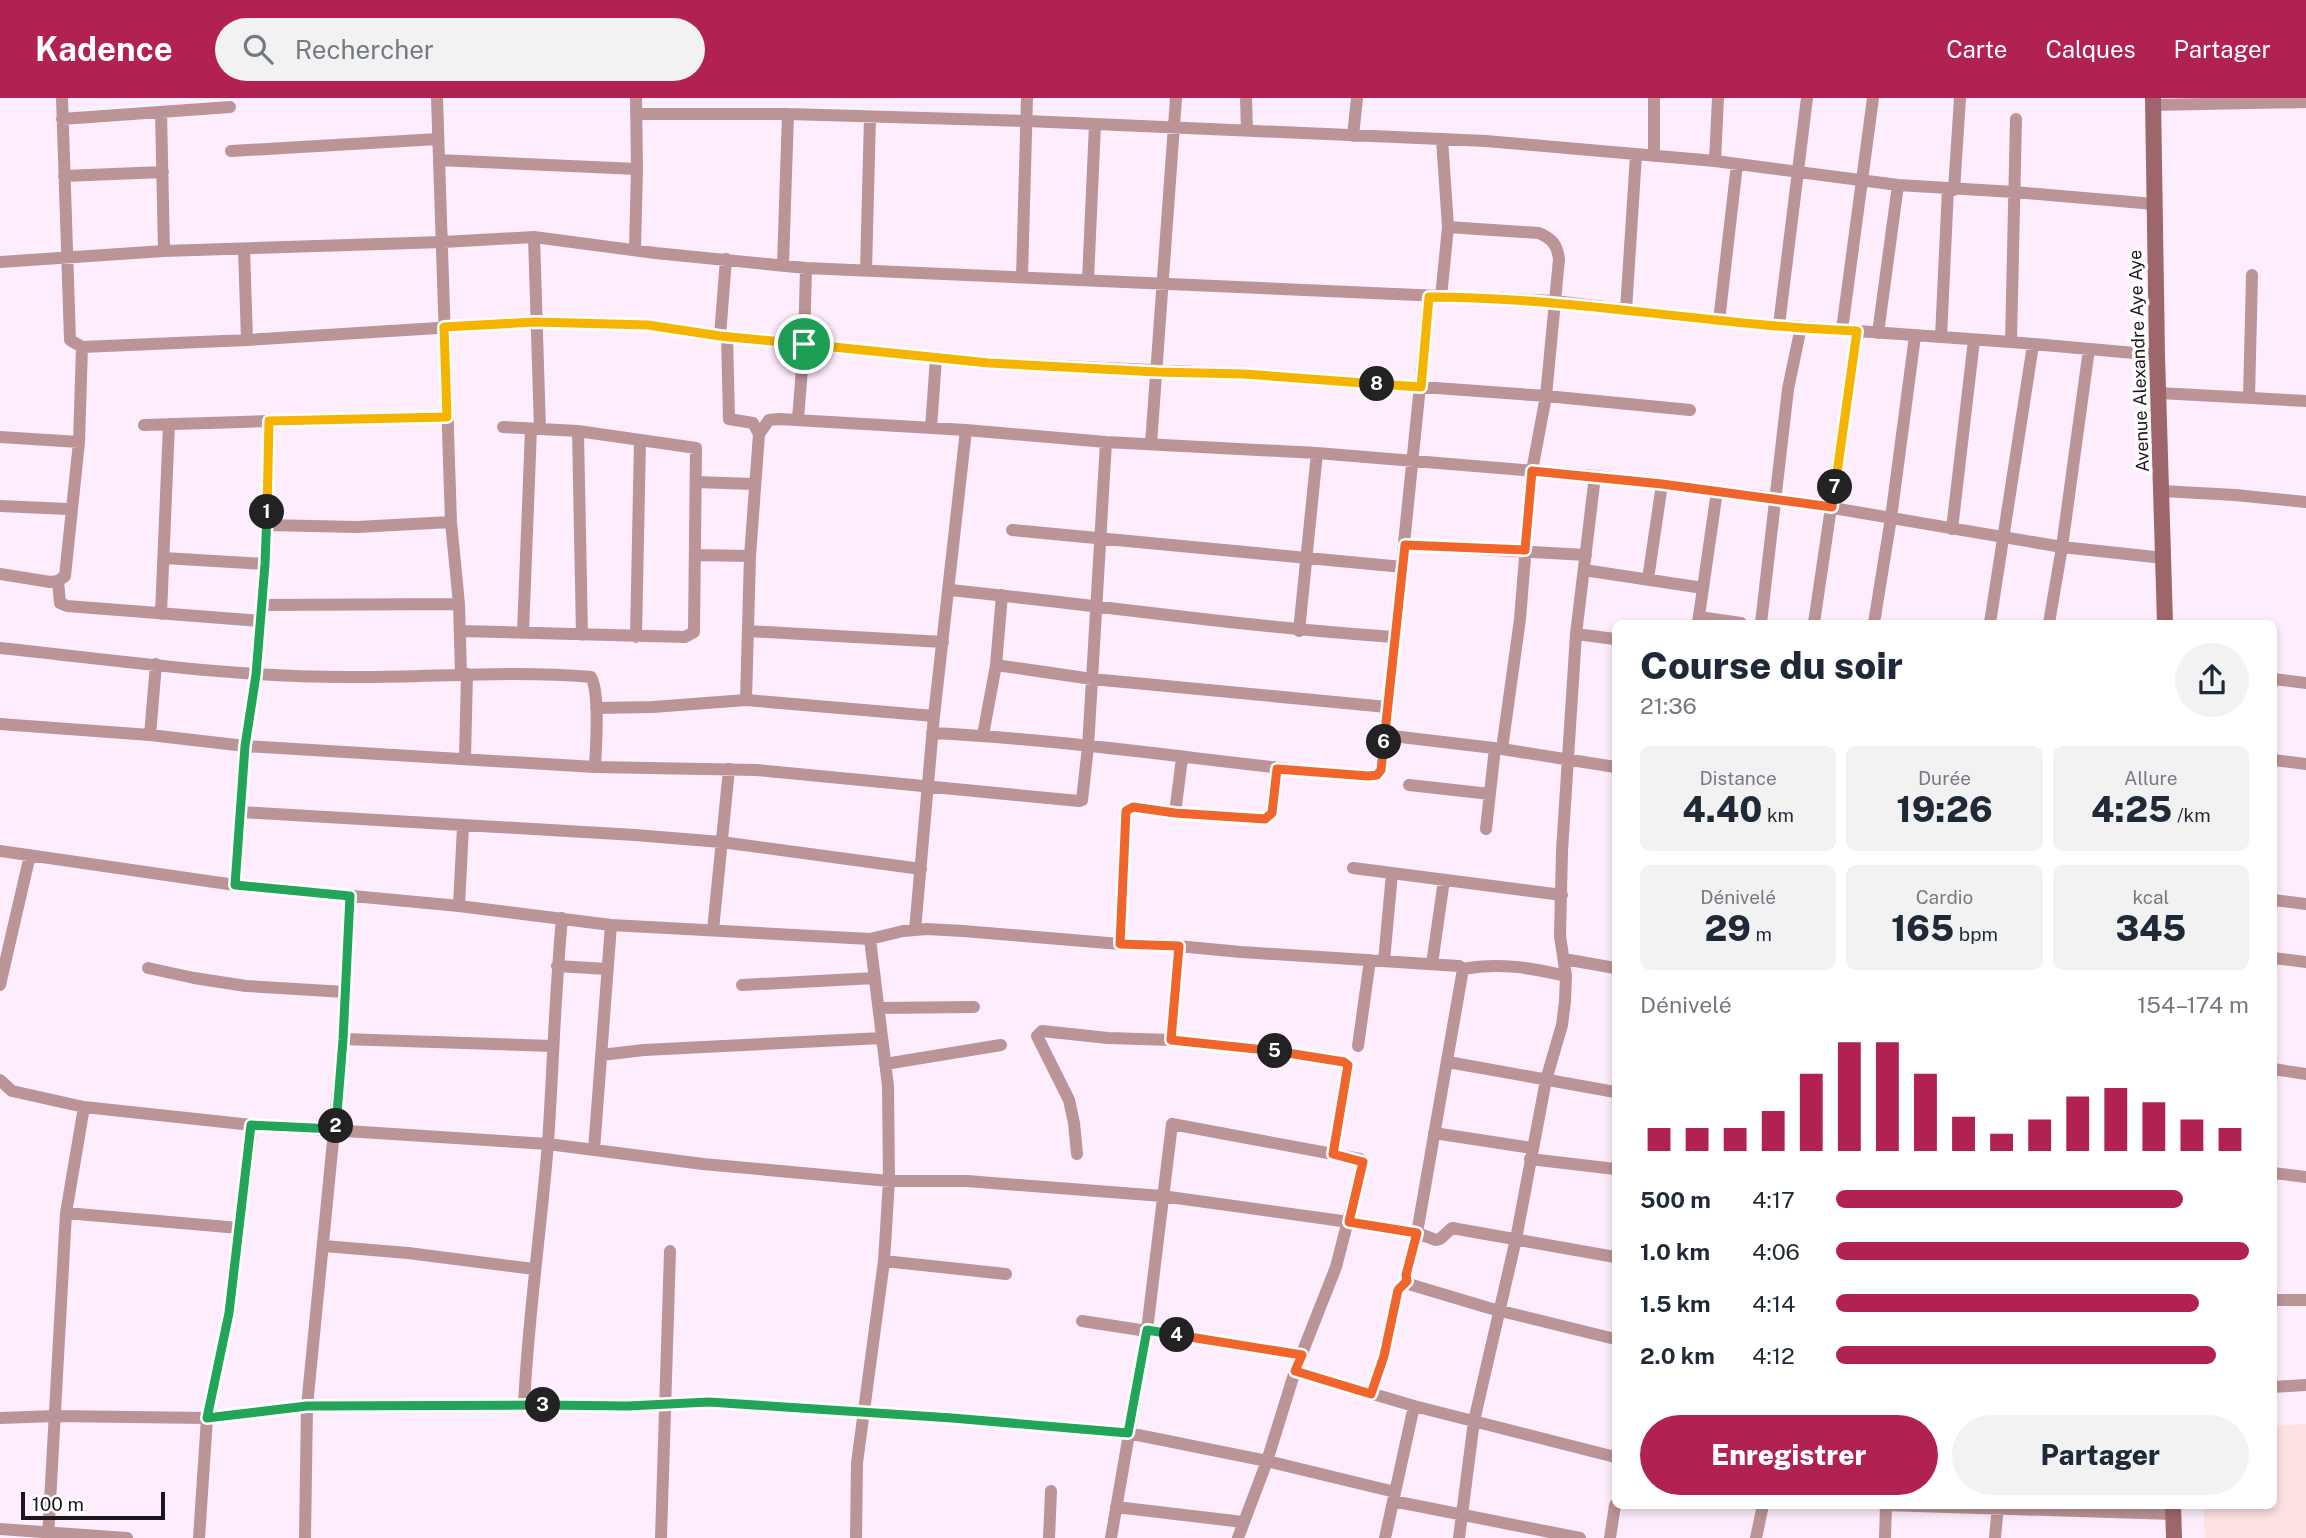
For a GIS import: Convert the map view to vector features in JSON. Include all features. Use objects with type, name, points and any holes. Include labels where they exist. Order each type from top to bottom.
[{"type":"street","points":[[62,98],[69,340],[82,347],[247,340],[535,322],[648,325],[723,336],[989,363],[1244,374],[1546,396],[1690,410]]},
{"type":"street","points":[[437,98],[451,522],[464,674],[465,758]]},
{"type":"street","points":[[635,249],[636,98]]},
{"type":"street","points":[[1022,277],[1027,98]]},
{"type":"street","points":[[1151,444],[1176,98]]},
{"type":"street","points":[[1246,98],[1247,131]]},
{"type":"street","points":[[1353,136],[1357,98]]},
{"type":"street","points":[[1654,98],[1654,156]]},
{"type":"street","points":[[1715,162],[1718,98]]},
{"type":"street","points":[[1779,326],[1807,98]]},
{"type":"street","points":[[1842,330],[1873,98]]},
{"type":"street","points":[[1941,337],[1960,98]]},
{"type":"street","points":[[2153,101],[2306,103]]},
{"type":"street","name":"Avenue Alexandre Aye Aye","points":[[2153,101],[2165,620]]},
{"type":"street","points":[[62,119],[230,107]]},
{"type":"street","points":[[161,112],[164,251]]},
{"type":"street","points":[[636,114],[788,114],[1027,121],[1442,139],[1578,148],[1951,190],[2014,192],[2154,204]]},
{"type":"street","points":[[783,265],[788,114]]},
{"type":"street","points":[[866,270],[870,117]]},
{"type":"street","points":[[2011,342],[2016,119]]},
{"type":"street","points":[[1088,280],[1095,124]]},
{"type":"street","points":[[231,151],[438,138]]},
{"type":"street","points":[[933,733],[984,735],[1277,769],[1377,775],[1381,770],[1421,387],[1448,227],[1442,139]]},
{"type":"street","points":[[1626,310],[1636,155]]},
{"type":"street","points":[[439,160],[637,169]]},
{"type":"street","points":[[1719,321],[1737,164]]},
{"type":"street","points":[[64,176],[163,172]]},
{"type":"street","points":[[1878,333],[1898,185]]},
{"type":"street","points":[[1448,227],[1539,233],[1549,237],[1557,245],[1559,259],[1546,396],[1532,471],[1520,619],[1486,830]]},
{"type":"street","points":[[523,633],[536,429],[534,236]]},
{"type":"street","points":[[0,262],[164,251],[443,242],[534,236],[806,268],[1555,301],[1719,321],[2157,355]]},
{"type":"street","points":[[244,249],[247,340]]},
{"type":"street","points":[[726,259],[723,336],[729,419],[753,423],[758,434],[753,484],[746,700]]},
{"type":"street","points":[[798,419],[806,268]]},
{"type":"street","points":[[2249,398],[2252,275]]},
{"type":"street","points":[[1761,620],[1788,389],[1801,327]]},
{"type":"street","points":[[1815,620],[1857,331]]},
{"type":"street","points":[[1874,620],[1915,336]]},
{"type":"street","points":[[1951,529],[1974,340]]},
{"type":"street","points":[[1990,620],[2033,345]]},
{"type":"street","points":[[0,574],[50,582],[65,576],[79,442],[82,347]]},
{"type":"street","points":[[2050,620],[2089,349]]},
{"type":"street","points":[[931,428],[936,358]]},
{"type":"street","points":[[2160,393],[2306,401]]},
{"type":"street","points":[[144,425],[447,417]]},
{"type":"street","points":[[758,434],[769,420],[798,419],[1106,442],[1317,453],[1532,471],[1774,498],[2001,538],[2164,558]]},
{"type":"street","points":[[235,885],[245,746],[261,621],[269,421]]},
{"type":"street","points":[[161,614],[169,424]]},
{"type":"street","points":[[460,631],[685,638],[694,632],[696,448],[578,431],[503,427]]},
{"type":"street","points":[[915,930],[934,716],[966,430]]},
{"type":"street","points":[[578,431],[582,635]]},
{"type":"street","points":[[0,438],[79,442]]},
{"type":"street","points":[[636,637],[640,440]]},
{"type":"street","points":[[0,724],[150,735],[245,746],[595,767],[757,770],[1079,801],[1082,800],[1088,747],[1106,442]]},
{"type":"street","points":[[1299,631],[1317,453]]},
{"type":"street","points":[[1459,1538],[1474,1421],[1516,1239],[1546,1080],[1562,1025],[1566,976],[1560,936],[1562,851],[1576,634],[1595,477]]},
{"type":"street","points":[[696,482],[753,484]]},
{"type":"street","points":[[1648,579],[1662,484]]},
{"type":"street","points":[[1698,620],[1717,491]]},
{"type":"street","points":[[2162,491],[2306,502]]},
{"type":"street","points":[[0,506],[68,509],[71,512]]},
{"type":"street","points":[[266,525],[357,527],[451,522]]},
{"type":"street","points":[[1012,530],[1403,567]]},
{"type":"street","points":[[1405,545],[1586,555]]},
{"type":"street","points":[[695,555],[750,556]]},
{"type":"street","points":[[164,558],[265,564]]},
{"type":"street","points":[[1584,570],[1703,588]]},
{"type":"street","points":[[58,581],[60,603],[66,606],[261,621]]},
{"type":"street","points":[[950,590],[1299,631],[1394,637]]},
{"type":"street","points":[[984,735],[996,665],[1002,595]]},
{"type":"street","points":[[262,605],[459,604]]},
{"type":"street","points":[[748,631],[943,642]]},
{"type":"street","points":[[1576,634],[1612,639]]},
{"type":"street","points":[[0,648],[256,675],[346,677],[505,673],[591,677],[594,682],[596,708],[595,767]]},
{"type":"street","points":[[150,735],[156,664]]},
{"type":"street","points":[[996,665],[1092,679],[1387,707]]},
{"type":"street","points":[[2277,678],[2306,682]]},
{"type":"street","points":[[596,708],[746,700],[934,716]]},
{"type":"street","points":[[1384,735],[1499,748],[1612,766]]},
{"type":"street","points":[[1175,813],[1182,758]]},
{"type":"street","points":[[2277,760],[2306,764]]},
{"type":"street","points":[[713,930],[729,769]]},
{"type":"street","points":[[1120,944],[1126,811],[1133,807],[1175,813],[1265,819],[1272,813],[1277,769]]},
{"type":"street","points":[[1409,785],[1490,794]]},
{"type":"street","points":[[240,812],[721,842],[921,869]]},
{"type":"street","points":[[459,906],[463,826]]},
{"type":"street","points":[[0,851],[235,885],[459,906],[611,925],[870,939],[915,930],[963,931],[1459,966],[1463,969],[1500,965],[1531,968],[1566,976]]},
{"type":"street","points":[[0,985],[30,855]]},
{"type":"street","points":[[1353,868],[1562,895]]},
{"type":"street","points":[[1384,961],[1392,873]]},
{"type":"street","points":[[1432,964],[1444,880]]},
{"type":"street","points":[[305,1538],[307,1406],[343,1040],[350,896]]},
{"type":"street","points":[[2277,900],[2306,904]]},
{"type":"street","points":[[524,1405],[534,1269],[548,1144],[562,918]]},
{"type":"street","points":[[594,1150],[611,925]]},
{"type":"street","points":[[856,1538],[857,1463],[884,1261],[889,1181],[888,1086],[870,939]]},
{"type":"street","points":[[1171,1040],[1179,946]]},
{"type":"street","points":[[2277,958],[2306,962]]},
{"type":"street","points":[[1564,959],[1612,967]]},
{"type":"street","points":[[1358,1046],[1370,960]]},
{"type":"street","points":[[557,965],[607,969]]},
{"type":"street","points":[[148,968],[246,986],[345,992]]},
{"type":"street","points":[[1463,969],[1407,1281],[1412,1285],[1500,1311],[1612,1338]]},
{"type":"street","points":[[742,985],[875,978]]},
{"type":"street","points":[[879,1008],[974,1007]]},
{"type":"street","points":[[1077,1154],[1069,1100],[1038,1033],[1171,1040],[1344,1062],[1348,1065],[1348,1070],[1333,1154]]},
{"type":"street","points":[[601,1055],[644,1049],[881,1038]]},
{"type":"street","points":[[343,1040],[552,1046]]},
{"type":"street","points":[[885,1064],[1001,1045]]},
{"type":"street","points":[[1448,1062],[1612,1091]]},
{"type":"street","points":[[2277,1070],[2306,1074]]},
{"type":"street","points":[[0,1080],[12,1091],[84,1107],[251,1125],[548,1144],[703,1164],[889,1181],[967,1181],[1162,1196],[1349,1222],[1417,1233],[1440,1240],[1452,1228],[1612,1256]]},
{"type":"street","points":[[48,1535],[66,1213],[84,1107]]},
{"type":"street","points":[[1111,1538],[1147,1330],[1172,1124],[1363,1162],[1336,1267],[1295,1371],[1238,1538]]},
{"type":"street","points":[[199,1538],[207,1418],[229,1313],[251,1125]]},
{"type":"street","points":[[1434,1133],[1612,1168]]},
{"type":"street","points":[[2277,1173],[2306,1177]]},
{"type":"street","points":[[66,1213],[239,1228]]},
{"type":"street","points":[[324,1246],[408,1252],[534,1269]]},
{"type":"street","points":[[662,1538],[670,1251]]},
{"type":"street","points":[[884,1261],[1006,1274]]},
{"type":"street","points":[[1371,1394],[1384,1356],[1398,1290],[1407,1281]]},
{"type":"street","points":[[2277,1300],[2306,1300]]},
{"type":"street","points":[[1082,1321],[1302,1355]]},
{"type":"street","points":[[1295,1371],[1415,1406],[1612,1456]]},
{"type":"street","points":[[2277,1387],[2306,1385]]},
{"type":"street","points":[[0,1418],[207,1418],[307,1406],[709,1402],[1128,1433],[1266,1461],[1462,1516],[1580,1538]]},
{"type":"street","points":[[1385,1538],[1415,1406]]},
{"type":"street","points":[[1049,1538],[1051,1491]]},
{"type":"street","points":[[1116,1507],[1243,1522]]},
{"type":"street","points":[[1610,1538],[1614,1509]]},
{"type":"street","points":[[1756,1538],[1762,1509]]},
{"type":"street","points":[[1885,1538],[1886,1509]]},
{"type":"street","points":[[1995,1538],[1998,1509]]},
{"type":"street","points":[[2123,1509],[2173,1510],[2174,1538]]},
{"type":"street","points":[[0,1529],[48,1535],[127,1538]]},
{"type":"shaded area","points":[[2306,1424],[2306,1538],[2205,1538],[2203,1509],[2277,1509],[2277,1426]]},
{"type":"route","points":[[1429,297],[1555,301],[1719,321],[1857,331],[1832,507],[1662,484],[1532,471],[1525,550],[1405,545],[1381,770],[1377,775],[1277,769],[1272,813],[1265,819],[1175,813],[1133,807],[1126,811],[1120,944],[1179,946],[1171,1040],[1279,1052],[1344,1062],[1348,1065],[1333,1154],[1363,1162],[1364,1167],[1349,1222],[1417,1233],[1406,1275],[1407,1281],[1398,1290],[1384,1356],[1371,1394],[1295,1371],[1302,1355],[1147,1330],[1128,1433],[709,1402],[628,1406],[307,1406],[207,1418],[229,1313],[251,1125],[335,1129],[343,1040],[350,896],[235,885],[245,746],[256,675],[265,564],[269,421],[447,417],[444,327],[535,322],[648,325],[720,336],[804,344],[989,363],[1244,374],[1421,387],[1429,297]]}]
